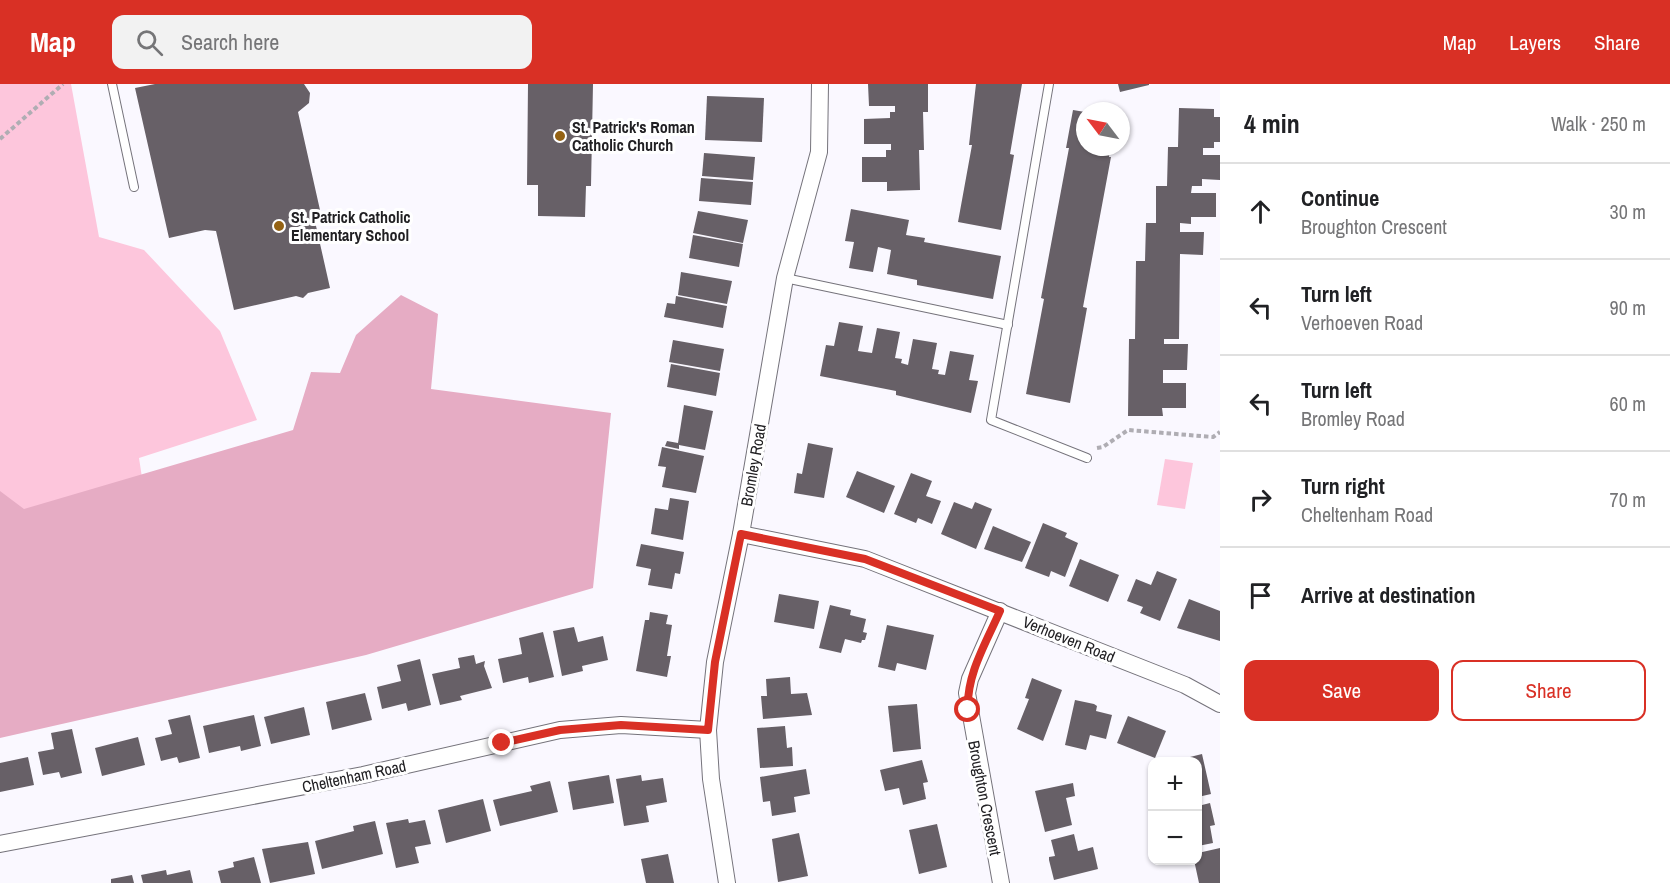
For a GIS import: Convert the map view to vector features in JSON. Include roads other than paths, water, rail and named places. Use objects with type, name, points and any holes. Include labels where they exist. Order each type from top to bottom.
[{"type":"street","name":"Bromley Road","points":[[727,883],[711,779],[708,730],[715,662],[741,534],[785,278],[819,152],[820,84]]},
{"type":"street","name":"Verhoeven Road","points":[[741,534],[865,559],[1185,685],[1220,704]]},
{"type":"street","name":"Broughton Crescent","points":[[1000,611],[970,679],[967,693],[1001,883]]},
{"type":"street","name":"Cheltenham Road","points":[[0,844],[363,775],[560,730],[621,725],[708,730]]},
{"type":"lane","points":[[112,84],[134,187]]},
{"type":"lane","points":[[1049,84],[991,420],[1087,458]]},
{"type":"lane","points":[[785,278],[1008,325]]},
{"type":"place","name":"St. Patrick's Roman Catholic Church","points":[[560,136]]},
{"type":"place","name":"St. Patrick Catholic Elementary School","points":[[279,226]]}]
